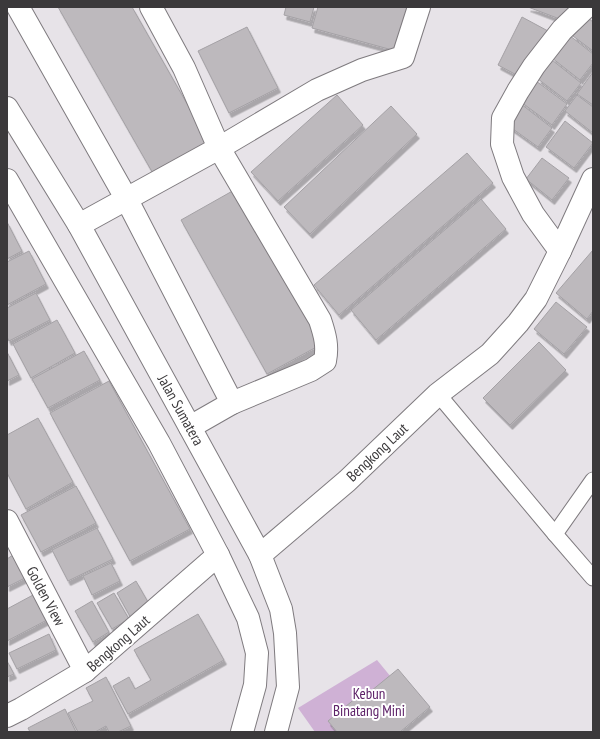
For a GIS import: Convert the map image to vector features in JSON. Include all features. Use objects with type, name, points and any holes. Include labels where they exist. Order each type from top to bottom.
[{"type":"street","points":[[18,7],[126,198],[232,403]]},
{"type":"street","points":[[151,7],[184,68],[219,148],[320,320],[325,334],[327,350],[325,361],[311,370],[232,403],[190,427]]},
{"type":"street","points":[[79,225],[219,148],[316,90],[362,70],[403,57],[420,7]]},
{"type":"street","points":[[560,251],[533,214],[514,177],[502,144],[503,118],[534,66],[562,30],[586,7]]},
{"type":"street","name":"Jalan Sumatera","points":[[7,108],[79,225],[260,555],[280,609],[285,633],[288,687],[276,732]]},
{"type":"street","name":"Bengkong Laut","points":[[260,555],[347,481],[438,394],[490,354],[518,323],[536,299],[593,179]]},
{"type":"street","points":[[7,182],[159,443],[218,555],[248,618],[257,653],[255,685],[242,732]]},
{"type":"street","name":"Golden View","points":[[7,521],[85,671]]},
{"type":"street","name":"Bengkong Laut","points":[[7,716],[85,671],[218,555]]},
{"type":"lane","points":[[438,394],[593,578]]},
{"type":"lane","points":[[555,534],[593,480]]},
{"type":"green space","name":"Kebun Binatang Mini","points":[[377,660],[419,711],[388,732],[315,732],[298,708]]},
{"type":"building","points":[[58,7],[132,7],[211,146],[155,177]]},
{"type":"building","points":[[286,7],[314,7],[310,22],[284,15]]},
{"type":"building","points":[[318,7],[408,7],[396,51],[312,28]]},
{"type":"building","points":[[528,7],[570,7],[565,21]]},
{"type":"building","points":[[522,17],[548,31],[524,79],[498,65]]},
{"type":"building","points":[[587,17],[593,22],[593,51],[573,36]]},
{"type":"building","points":[[247,27],[278,88],[229,113],[198,51]]},
{"type":"building","points":[[569,35],[593,54],[593,63],[580,80],[552,58]]},
{"type":"building","points":[[552,60],[581,83],[567,101],[538,79]]},
{"type":"building","points":[[593,72],[593,105],[577,94]]},
{"type":"building","points":[[536,81],[567,104],[552,125],[521,102]]},
{"type":"building","points":[[337,95],[363,125],[278,201],[251,172]]},
{"type":"building","points":[[577,95],[593,107],[593,133],[565,111]]},
{"type":"building","points":[[521,104],[552,128],[538,147],[506,124]]},
{"type":"building","points":[[391,106],[417,134],[310,234],[284,207]]},
{"type":"building","points":[[565,121],[593,143],[574,168],[546,147]]},
{"type":"building","points":[[467,153],[493,183],[339,315],[314,285]]},
{"type":"building","points":[[542,158],[569,178],[552,200],[526,179]]},
{"type":"building","points":[[236,189],[322,344],[267,374],[181,220]]},
{"type":"building","points":[[481,199],[506,229],[376,340],[351,310]]},
{"type":"building","points":[[7,222],[22,251],[7,259]]},
{"type":"building","points":[[593,250],[593,311],[587,319],[556,293]]},
{"type":"building","points":[[29,251],[46,284],[7,305],[7,262]]},
{"type":"building","points":[[36,293],[50,320],[9,341],[7,337],[7,308]]},
{"type":"building","points":[[556,302],[587,327],[564,354],[534,329]]},
{"type":"building","points":[[57,320],[75,353],[31,378],[13,344]]},
{"type":"building","points":[[539,342],[566,370],[510,425],[483,398]]},
{"type":"building","points":[[84,351],[100,380],[48,408],[32,379]]},
{"type":"building","points":[[7,352],[19,375],[7,381]]},
{"type":"building","points":[[109,381],[190,529],[130,561],[50,413]]},
{"type":"building","points":[[38,418],[73,482],[26,509],[7,473],[7,435]]},
{"type":"building","points":[[76,486],[96,523],[41,552],[21,515]]},
{"type":"building","points":[[97,528],[113,559],[68,581],[52,550]]},
{"type":"building","points":[[13,555],[25,578],[7,587],[7,559]]},
{"type":"building","points":[[111,563],[120,581],[92,595],[83,576]]},
{"type":"building","points":[[136,581],[152,609],[132,620],[117,593]]},
{"type":"building","points":[[114,593],[129,619],[112,629],[97,603]]},
{"type":"building","points":[[33,595],[47,620],[7,641],[7,609]]},
{"type":"building","points":[[92,601],[109,632],[93,642],[75,611]]},
{"type":"building","points":[[198,614],[224,660],[128,714],[113,686],[129,677],[135,689],[151,680],[134,650]]},
{"type":"building","points":[[49,634],[56,650],[17,669],[9,653]]},
{"type":"building","points":[[7,661],[14,674],[7,677]]},
{"type":"building","points":[[398,669],[430,707],[400,732],[337,732],[328,721],[368,688],[371,691]]},
{"type":"building","points":[[106,677],[131,726],[118,732],[109,732],[106,726],[95,732],[78,732],[68,713],[93,701],[86,688]]},
{"type":"building","points":[[65,709],[76,732],[30,732],[28,728]]}]
